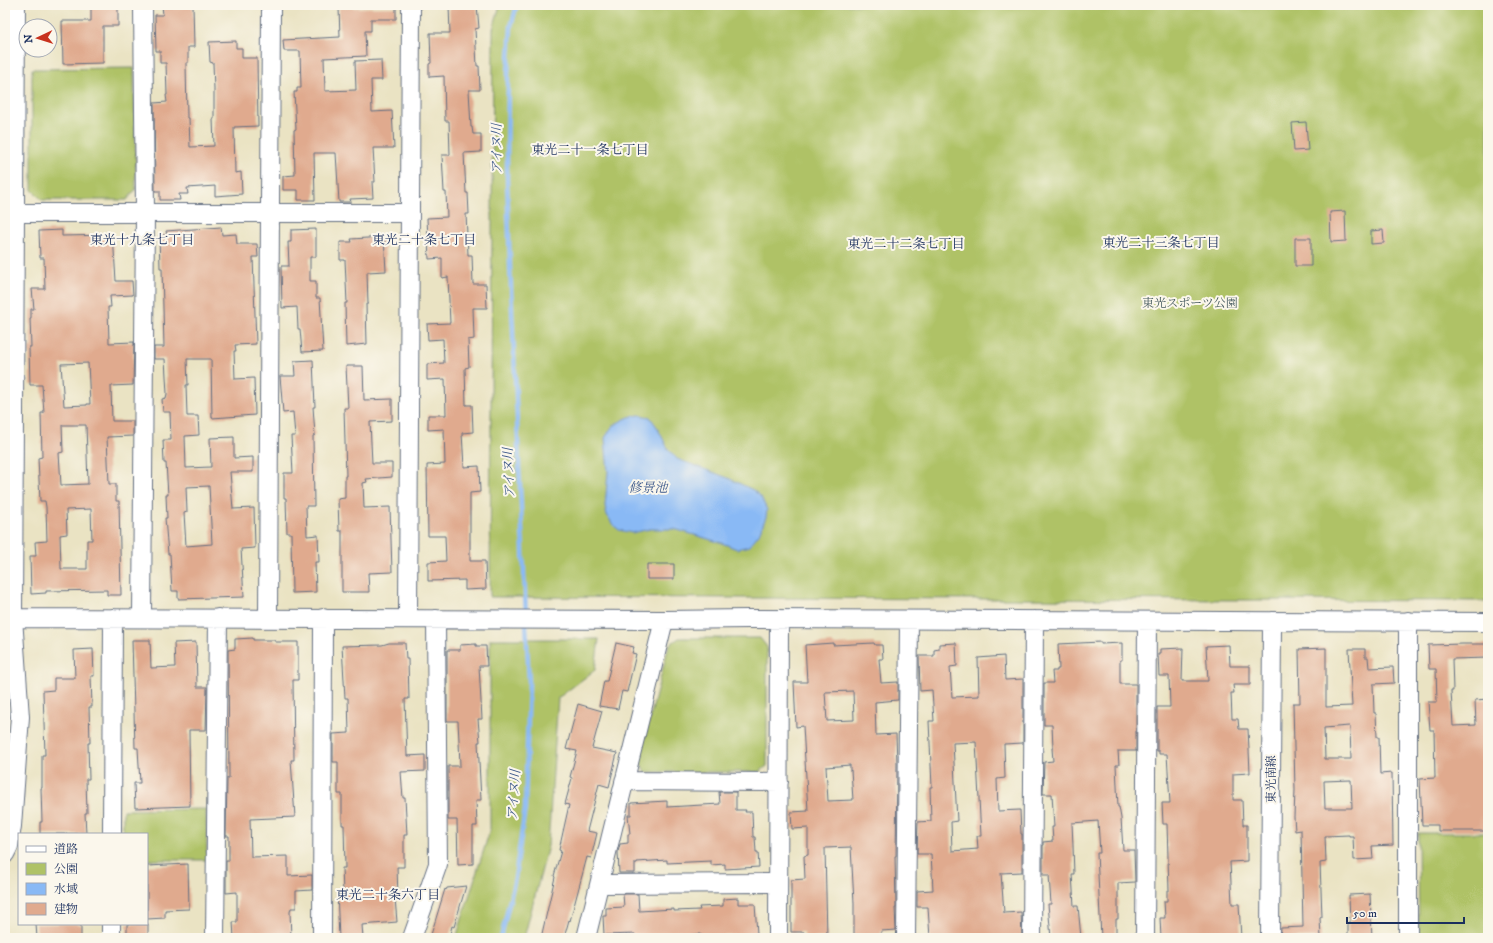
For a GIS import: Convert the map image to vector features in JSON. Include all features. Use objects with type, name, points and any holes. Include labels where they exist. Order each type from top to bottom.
[{"type":"street","points":[[142,618],[145,212],[143,5]]},
{"type":"street","points":[[268,618],[271,5]]},
{"type":"street","points":[[408,618],[411,5]]},
{"type":"street","points":[[5,854],[9,846],[12,826],[20,717],[9,618],[12,11]]},
{"type":"street","points":[[10,213],[410,213]]},
{"type":"street","points":[[9,618],[1488,622]]},
{"type":"street","points":[[112,833],[113,618]]},
{"type":"street","points":[[214,938],[218,618]]},
{"type":"street","points":[[322,938],[323,618]]},
{"type":"street","points":[[412,938],[438,864],[436,619]]},
{"type":"street","points":[[778,938],[779,619]]},
{"type":"street","points":[[586,938],[664,620]]},
{"type":"street","points":[[906,938],[909,620]]},
{"type":"street","points":[[1032,938],[1034,620]]},
{"type":"street","points":[[1145,938],[1147,621]]},
{"type":"street","name":"東光南線","points":[[1270,938],[1272,621]]},
{"type":"street","points":[[1408,621],[1408,938]]},
{"type":"street","points":[[624,781],[779,782]]},
{"type":"street","points":[[600,884],[778,883]]},
{"type":"street","points":[[111,925],[111,938]]},
{"type":"green space","name":"東光スポーツ公園","points":[[500,5],[1488,5],[1488,601],[490,597],[493,29]]},
{"type":"green space","points":[[134,68],[136,189],[127,200],[42,200],[32,190],[32,69]]},
{"type":"green space","points":[[679,638],[760,638],[767,647],[767,766],[759,772],[645,772],[639,760],[669,645]]},
{"type":"green space","points":[[490,639],[599,639],[595,670],[558,698],[548,846],[524,938],[456,938],[490,830]]},
{"type":"green space","points":[[206,809],[207,860],[148,860],[148,833],[123,833],[123,810]]},
{"type":"green space","points":[[1418,833],[1488,833],[1488,938],[1419,938]]},
{"type":"water","name":"修景池","points":[[639,415],[650,417],[668,449],[677,459],[728,478],[753,490],[761,497],[767,510],[766,517],[759,534],[749,546],[737,549],[674,529],[650,529],[632,533],[619,530],[613,525],[607,515],[605,506],[608,472],[605,438],[612,427],[619,422],[629,417]]},
{"type":"building","points":[[91,5],[115,5],[115,7],[118,7],[118,26],[103,26],[103,63],[63,64],[62,21],[91,21]]},
{"type":"building","points":[[162,5],[193,5],[194,47],[188,47],[188,63],[186,63],[187,118],[189,118],[190,147],[214,146],[213,63],[210,62],[209,42],[236,41],[236,48],[242,48],[242,58],[257,58],[258,126],[234,127],[235,173],[241,172],[242,194],[215,196],[215,186],[187,188],[188,194],[179,194],[180,200],[160,200],[160,191],[155,191],[154,103],[167,102],[166,63],[160,63],[160,51],[156,51],[155,15],[163,15]]},
{"type":"building","points":[[477,5],[479,28],[475,29],[480,90],[469,90],[471,127],[473,134],[481,134],[481,152],[464,153],[466,193],[468,193],[469,214],[466,214],[468,255],[472,255],[473,284],[486,284],[487,308],[473,308],[474,339],[468,340],[469,367],[465,368],[466,405],[472,405],[473,432],[462,433],[464,467],[479,466],[480,492],[470,493],[470,561],[485,561],[486,589],[465,590],[465,580],[428,581],[428,562],[446,561],[445,536],[428,536],[427,465],[445,464],[444,429],[428,430],[428,415],[446,415],[445,379],[427,380],[427,364],[444,363],[443,339],[428,340],[427,324],[450,323],[448,277],[442,278],[442,258],[429,259],[427,218],[447,217],[442,155],[450,155],[449,121],[445,121],[444,76],[429,77],[429,64],[431,63],[430,33],[450,33],[449,6]]},
{"type":"building","points":[[396,7],[396,19],[371,19],[371,31],[365,31],[366,56],[324,58],[325,91],[356,90],[355,61],[381,60],[382,80],[371,80],[372,112],[392,111],[394,148],[373,148],[375,182],[372,182],[373,198],[350,199],[351,202],[339,202],[336,153],[314,153],[315,200],[298,200],[298,190],[283,190],[283,176],[295,175],[294,130],[296,129],[294,92],[297,92],[297,88],[301,88],[300,51],[284,51],[283,40],[340,37],[339,8]]},
{"type":"building","points":[[1306,122],[1308,150],[1294,151],[1292,123]]},
{"type":"building","points":[[1345,211],[1346,241],[1331,242],[1330,212]]},
{"type":"building","points":[[221,227],[222,235],[236,234],[237,244],[257,244],[258,257],[253,257],[256,344],[235,345],[236,351],[234,351],[235,379],[254,378],[255,415],[212,418],[211,359],[187,359],[188,385],[186,385],[187,416],[198,416],[199,435],[185,436],[186,468],[211,467],[210,438],[234,437],[234,458],[253,457],[253,472],[230,472],[233,509],[254,508],[255,548],[241,549],[244,597],[178,599],[178,591],[172,591],[170,554],[168,554],[165,518],[167,518],[166,495],[168,495],[163,440],[171,440],[170,412],[163,412],[162,399],[166,398],[167,394],[165,359],[154,359],[154,347],[164,347],[162,268],[160,268],[159,235],[167,235],[166,231]],"holes":[[[209,486],[212,544],[186,546],[184,513],[187,512],[186,487]]]},
{"type":"building","points":[[316,229],[316,257],[310,257],[310,281],[316,281],[316,298],[320,298],[323,351],[302,352],[300,329],[298,329],[297,307],[282,308],[281,266],[289,266],[288,242],[291,242],[291,230]]},
{"type":"building","points":[[62,230],[62,236],[113,235],[116,281],[132,281],[133,295],[110,296],[111,307],[108,307],[109,343],[134,342],[133,385],[111,386],[112,421],[133,421],[133,436],[107,437],[109,484],[116,484],[116,501],[119,501],[121,595],[107,595],[107,590],[46,591],[46,593],[31,594],[30,556],[36,556],[35,542],[47,541],[46,507],[45,501],[40,501],[38,458],[42,457],[41,413],[44,413],[42,385],[30,385],[29,347],[31,347],[31,309],[34,309],[32,289],[45,289],[44,258],[40,258],[39,231]],"holes":[[[88,363],[90,404],[64,406],[61,364]],[[62,425],[86,425],[88,484],[61,485],[59,453],[63,452]],[[91,509],[92,540],[87,540],[87,569],[61,569],[60,535],[67,534],[66,510]]]},
{"type":"building","points":[[1383,230],[1384,243],[1371,244],[1371,231]]},
{"type":"building","points":[[384,237],[386,271],[367,272],[367,344],[346,346],[345,303],[347,303],[345,260],[340,260],[340,242],[352,242],[351,239]]},
{"type":"building","points":[[1295,238],[1311,238],[1311,266],[1295,266]]},
{"type":"building","points":[[313,360],[315,407],[313,407],[315,435],[313,436],[314,506],[306,506],[307,536],[318,535],[319,562],[315,562],[316,592],[292,593],[291,533],[287,533],[286,498],[284,498],[284,473],[293,473],[291,436],[295,436],[293,412],[283,413],[280,376],[295,376],[294,361]]},
{"type":"building","points":[[346,366],[363,366],[364,400],[392,399],[392,421],[370,422],[372,463],[392,463],[392,477],[366,479],[367,482],[363,483],[364,508],[390,507],[392,572],[368,573],[369,592],[342,592],[342,531],[339,531],[338,499],[345,498],[346,476],[344,408],[348,408]]},
{"type":"building","points":[[647,564],[674,564],[674,579],[647,579]]},
{"type":"building","points":[[253,638],[253,640],[275,640],[275,642],[298,642],[298,680],[293,680],[294,760],[291,760],[295,817],[250,819],[251,857],[288,856],[288,876],[312,875],[312,890],[296,891],[296,908],[291,908],[290,912],[291,938],[234,938],[233,922],[237,922],[237,892],[226,893],[226,861],[229,861],[229,836],[226,836],[227,778],[229,778],[228,650],[235,649],[235,639]]},
{"type":"building","points":[[132,640],[150,640],[151,668],[175,667],[174,643],[196,642],[197,687],[207,687],[206,730],[189,730],[190,806],[135,808],[134,783],[140,783],[138,748],[135,748]]},
{"type":"building","points":[[1101,642],[1101,644],[1122,643],[1120,684],[1136,684],[1136,751],[1118,751],[1119,765],[1116,765],[1118,807],[1121,818],[1123,850],[1134,850],[1135,882],[1118,883],[1118,919],[1116,919],[1116,938],[1101,938],[1097,853],[1100,853],[1098,821],[1072,823],[1074,874],[1072,874],[1074,906],[1078,906],[1081,938],[1051,938],[1048,904],[1051,904],[1049,875],[1043,875],[1043,842],[1053,841],[1052,827],[1054,827],[1052,794],[1043,794],[1044,762],[1053,761],[1053,748],[1052,725],[1044,725],[1044,683],[1053,683],[1052,671],[1057,671],[1057,669],[1059,669],[1058,644]]},
{"type":"building","points":[[389,643],[405,643],[406,659],[408,659],[409,699],[405,699],[407,756],[425,755],[425,771],[401,772],[403,798],[405,798],[407,835],[404,835],[404,867],[397,867],[398,898],[395,898],[397,922],[362,925],[363,938],[339,938],[337,892],[343,892],[342,868],[345,868],[344,825],[342,825],[342,794],[338,794],[338,762],[333,762],[333,734],[349,733],[348,698],[345,698],[342,646],[382,645]]},
{"type":"building","points":[[616,643],[634,647],[632,653],[636,654],[627,692],[622,691],[618,709],[599,706],[604,681],[607,681]]},
{"type":"building","points":[[874,643],[875,645],[882,645],[883,659],[879,659],[881,683],[898,682],[898,700],[875,702],[876,735],[896,734],[897,764],[895,856],[896,930],[881,931],[881,938],[854,938],[851,847],[825,848],[827,938],[804,938],[804,932],[791,932],[791,880],[805,879],[804,856],[808,855],[808,828],[792,829],[791,812],[808,811],[803,726],[796,727],[794,682],[807,682],[805,645]],"holes":[[[853,691],[854,720],[827,721],[825,692]],[[850,765],[853,800],[828,801],[826,767]]]},
{"type":"building","points":[[956,643],[957,666],[950,667],[952,697],[979,696],[978,658],[1004,656],[1005,680],[1023,679],[1023,743],[1004,744],[1005,778],[997,779],[998,811],[1020,810],[1022,834],[1022,872],[1001,873],[1004,913],[1021,912],[1022,938],[930,938],[928,907],[917,907],[917,891],[933,890],[931,854],[917,854],[918,822],[931,821],[930,787],[932,787],[929,721],[934,721],[932,690],[920,691],[919,656],[934,656],[934,650],[939,649],[939,644]],"holes":[[[976,742],[981,836],[977,836],[978,849],[952,851],[951,822],[957,821],[953,743]]]},
{"type":"building","points":[[476,644],[476,646],[486,646],[487,666],[479,666],[482,719],[478,719],[481,800],[476,800],[477,826],[473,826],[473,864],[458,865],[457,820],[448,820],[448,766],[460,766],[458,721],[447,721],[447,650],[460,650],[460,645]]},
{"type":"building","points":[[1488,644],[1488,658],[1452,659],[1453,691],[1451,691],[1453,726],[1476,725],[1475,700],[1488,699],[1488,831],[1438,831],[1438,825],[1422,825],[1420,779],[1435,778],[1434,730],[1430,730],[1428,702],[1437,702],[1436,669],[1429,669],[1428,645]]},
{"type":"building","points":[[1229,645],[1230,666],[1250,666],[1250,685],[1233,685],[1234,693],[1231,693],[1232,719],[1238,719],[1239,729],[1248,729],[1250,773],[1233,774],[1233,800],[1242,800],[1243,825],[1247,825],[1247,861],[1230,862],[1232,904],[1239,904],[1241,938],[1161,938],[1160,918],[1165,918],[1164,901],[1167,901],[1167,891],[1169,891],[1167,824],[1163,824],[1162,803],[1170,803],[1167,754],[1159,754],[1159,751],[1157,751],[1157,707],[1170,707],[1169,676],[1159,676],[1158,654],[1160,654],[1160,649],[1183,648],[1182,681],[1208,681],[1206,646]]},
{"type":"building","points":[[1326,648],[1326,707],[1352,706],[1349,649],[1365,649],[1365,657],[1368,657],[1369,668],[1393,667],[1394,683],[1373,684],[1374,713],[1376,713],[1377,737],[1379,737],[1380,774],[1392,773],[1393,845],[1372,846],[1373,859],[1354,860],[1353,836],[1325,836],[1326,862],[1320,863],[1322,917],[1320,918],[1321,938],[1280,938],[1281,928],[1303,927],[1301,830],[1295,831],[1294,817],[1295,790],[1293,703],[1300,703],[1299,649]],"holes":[[[1349,726],[1351,759],[1325,759],[1324,728]],[[1351,780],[1352,808],[1325,808],[1324,781]]]},
{"type":"building","points":[[93,649],[94,676],[91,676],[92,707],[89,707],[90,743],[88,743],[89,779],[86,779],[86,833],[40,833],[40,822],[42,822],[42,755],[45,755],[43,691],[54,690],[54,678],[75,678],[74,650]]},
{"type":"building","points":[[578,704],[602,711],[592,748],[617,753],[609,787],[599,784],[587,831],[597,833],[591,858],[587,857],[564,938],[541,938],[554,876],[561,851],[559,850],[569,805],[565,804],[577,751],[566,749]]},
{"type":"building","points":[[719,792],[736,792],[736,810],[746,810],[745,812],[752,812],[753,837],[755,837],[756,852],[758,852],[759,867],[725,869],[725,864],[711,865],[711,861],[667,863],[667,860],[637,862],[635,863],[635,873],[619,873],[618,852],[620,844],[628,843],[628,834],[630,834],[628,815],[631,815],[631,803],[667,801],[667,807],[720,804]]},
{"type":"building","points":[[188,864],[189,909],[165,910],[165,918],[148,919],[148,866]]},
{"type":"building","points":[[466,886],[454,927],[452,926],[449,938],[430,938],[445,889]]},
{"type":"building","points":[[623,894],[638,894],[639,911],[674,909],[674,911],[700,910],[699,907],[723,906],[723,899],[738,898],[738,904],[755,904],[757,934],[701,937],[701,934],[635,937],[635,934],[604,935],[603,916],[606,916],[606,908],[624,907]]},
{"type":"building","points":[[1370,894],[1372,938],[1348,938],[1348,923],[1350,923],[1349,895]]},
{"type":"building","points":[[36,925],[81,925],[81,938],[37,938]]},
{"type":"building","points":[[127,925],[148,925],[148,938],[127,938]]},
{"type":"waterway","name":"アイヌ川","points":[[517,5],[511,26],[508,75],[507,178],[526,616]]},
{"type":"waterway","name":"アイヌ川","points":[[501,938],[515,878],[525,809],[529,683],[526,623]]},
{"type":"district","name":"東光二十一条七丁目","points":[[590,150]]},
{"type":"district","name":"東光十九条七丁目","points":[[142,240]]},
{"type":"district","name":"東光二十条七丁目","points":[[424,240]]},
{"type":"district","name":"東光二十三条七丁目","points":[[1161,243]]},
{"type":"district","name":"東光二十二条七丁目","points":[[906,244]]},
{"type":"district","name":"東光二十条六丁目","points":[[388,895]]}]
